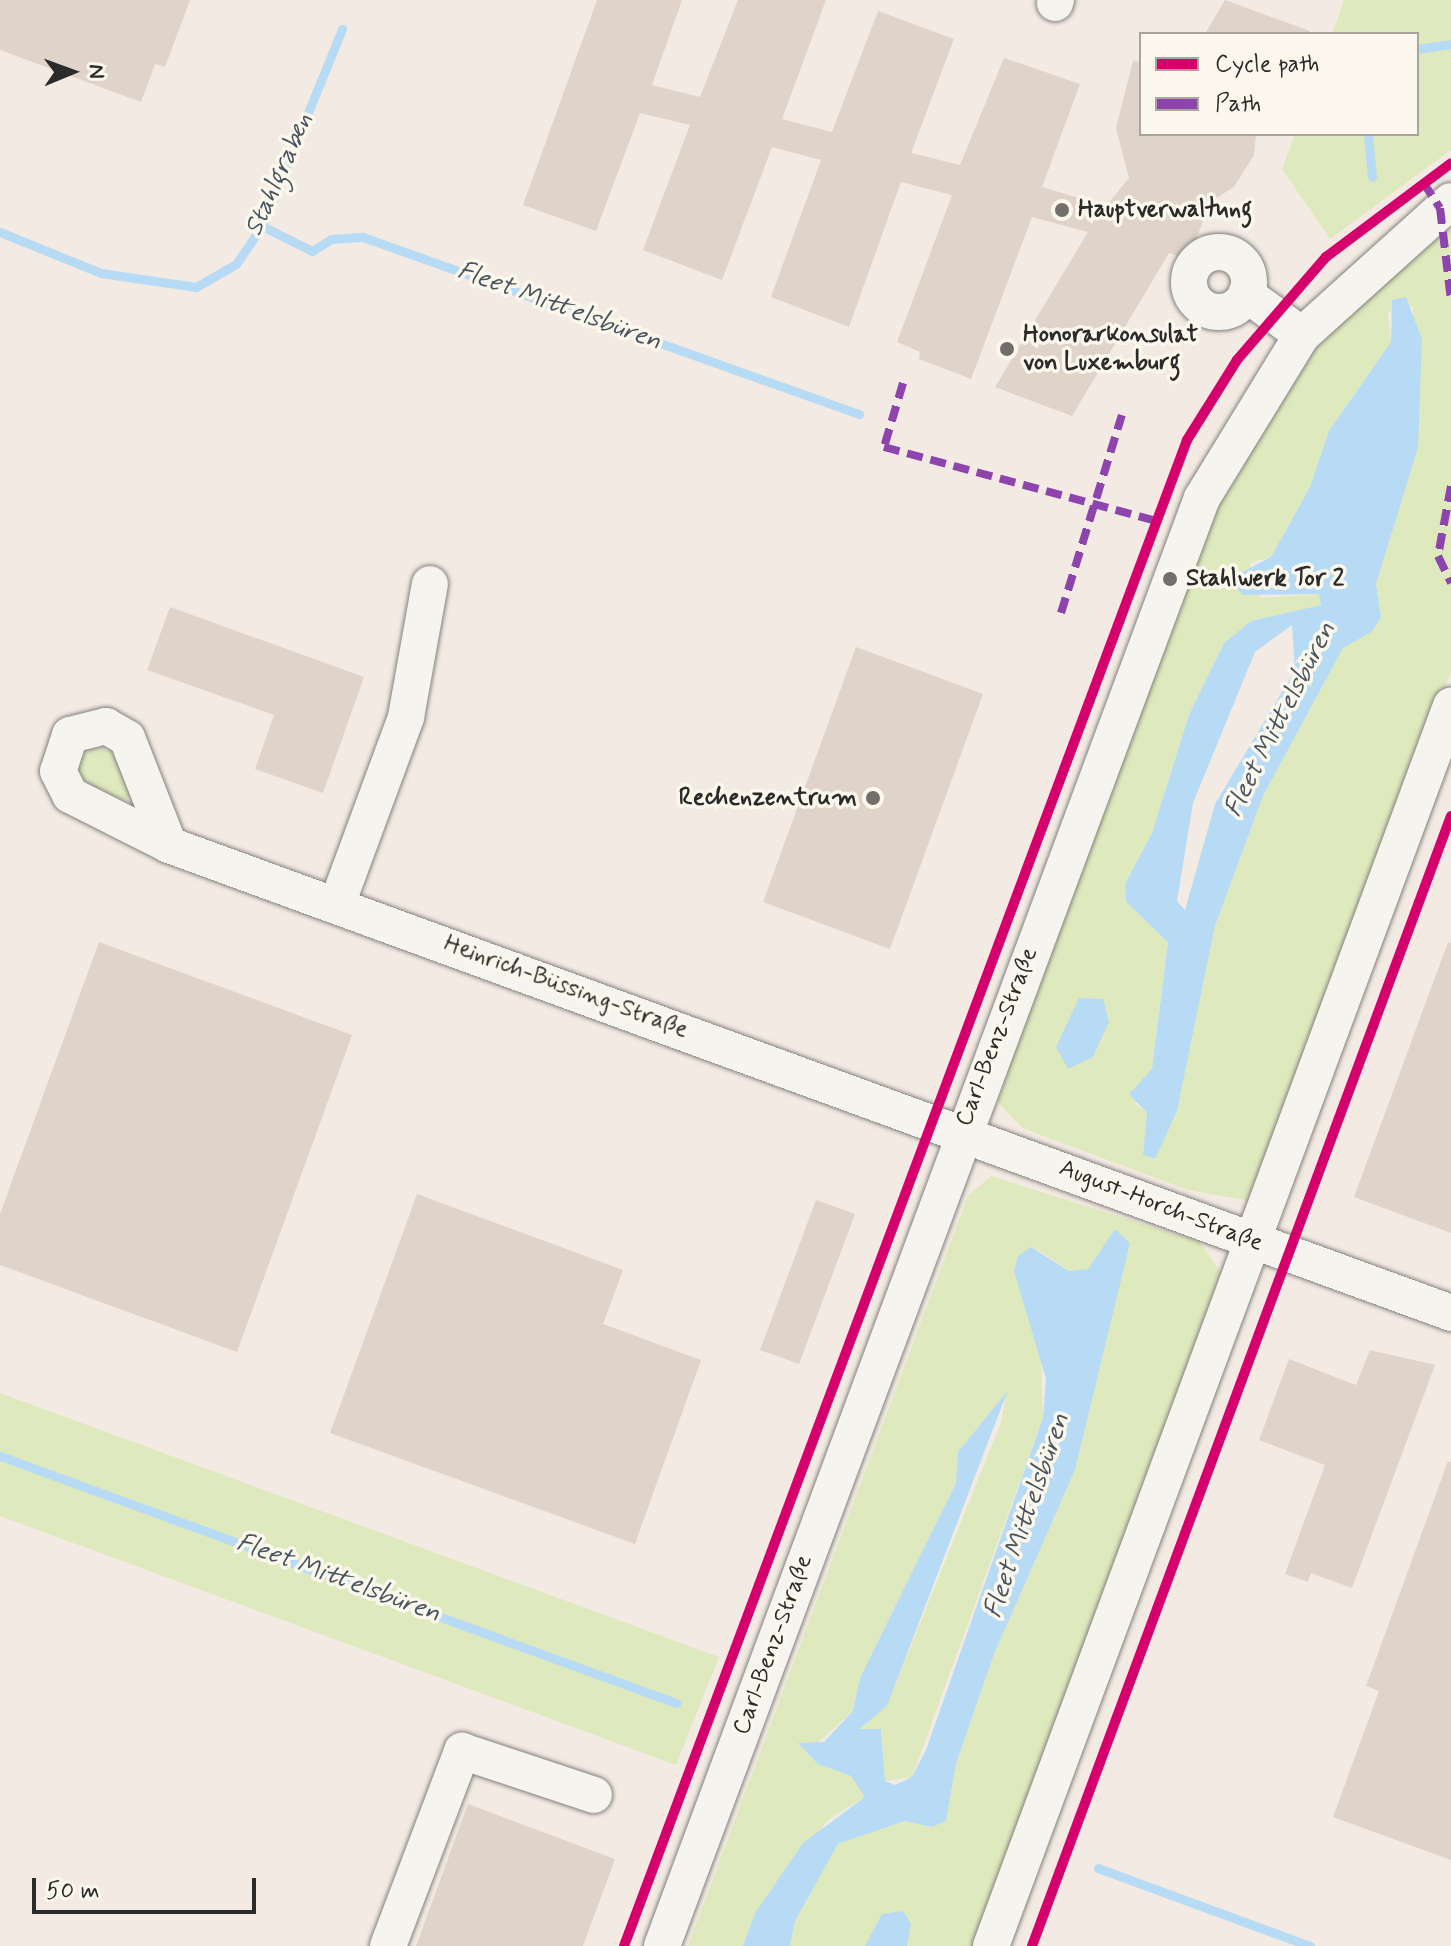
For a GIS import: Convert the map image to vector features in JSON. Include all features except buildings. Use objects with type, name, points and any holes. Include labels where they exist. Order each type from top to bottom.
[{"type":"street","name":"Carl-Benz-Straße","points":[[662,1946],[962,1131],[1202,498],[1302,335],[1451,201]]},
{"type":"street","points":[[1246,294],[1302,335]]},
{"type":"street","points":[[337,904],[406,717],[430,584]]},
{"type":"street","points":[[991,1946],[1451,706]]},
{"type":"street","name":"Heinrich-Büssing-Straße","points":[[169,845],[962,1131]]},
{"type":"street","name":"August-Horch-Straße","points":[[962,1131],[1451,1313]]},
{"type":"street","points":[[388,1946],[462,1751],[594,1795]]},
{"type":"green space","points":[[1344,0],[1451,0],[1451,150],[1330,239],[1282,169],[1294,136],[1419,136],[1419,32],[1333,32]]},
{"type":"green space","points":[[1451,228],[1451,671],[1257,1192],[1251,1201],[1188,1190],[1022,1128],[998,1102],[1014,1051],[1215,509],[1309,356],[1374,288]],"holes":[[[1413,306],[1418,448],[1376,584],[1381,617],[1343,648],[1263,796],[1215,926],[1177,1111],[1154,1159],[1143,1155],[1147,1113],[1135,1104],[1152,1069],[1168,941],[1126,902],[1125,884],[1152,833],[1189,715],[1224,643],[1251,621],[1321,605],[1320,594],[1260,598],[1250,563],[1271,557],[1310,487],[1329,431],[1391,342],[1388,312]]]},
{"type":"green space","points":[[92,746],[114,752],[133,793],[126,800],[88,789],[78,778],[77,763]]},
{"type":"green space","points":[[991,1176],[1200,1242],[1221,1273],[980,1946],[790,1946],[795,1921],[838,1844],[905,1821],[932,1827],[946,1821],[956,1764],[994,1654],[1075,1470],[1129,1244],[1115,1229],[1088,1269],[1069,1271],[1037,1249],[1043,1418],[912,1777],[885,1781],[881,1729],[858,1730],[887,1705],[1000,1425],[1007,1391],[958,1452],[956,1483],[860,1678],[853,1711],[815,1745],[818,1764],[851,1776],[865,1797],[829,1819],[755,1913],[743,1946],[688,1946],[968,1196]]},
{"type":"green space","points":[[0,1393],[719,1657],[676,1765],[0,1516]]},
{"type":"water","points":[[1406,297],[1422,339],[1418,448],[1376,584],[1381,617],[1373,631],[1343,648],[1263,796],[1215,926],[1177,1111],[1155,1159],[1143,1155],[1147,1113],[1129,1094],[1152,1069],[1168,942],[1126,902],[1125,884],[1152,833],[1189,715],[1224,643],[1251,621],[1321,605],[1319,594],[1242,595],[1231,578],[1271,557],[1310,487],[1329,431],[1391,342],[1392,300]],"holes":[[[1292,625],[1295,670],[1215,804],[1185,910],[1177,901],[1193,803],[1255,652]]]},
{"type":"water","points":[[1079,998],[1103,999],[1109,1022],[1093,1057],[1068,1069],[1056,1047]]},
{"type":"water","points":[[1115,1229],[1130,1243],[1075,1470],[994,1654],[956,1764],[946,1821],[932,1827],[905,1821],[838,1844],[795,1921],[790,1946],[743,1946],[755,1913],[803,1843],[865,1797],[851,1776],[818,1764],[798,1743],[824,1742],[853,1711],[860,1678],[956,1483],[958,1452],[1008,1390],[887,1706],[859,1729],[881,1729],[885,1781],[895,1785],[912,1777],[926,1750],[1043,1418],[1046,1379],[1014,1271],[1018,1256],[1031,1247],[1069,1271],[1088,1269]]},
{"type":"water","points":[[903,1911],[911,1924],[907,1946],[865,1946],[882,1914]]},
{"type":"waterway","name":"Stahlgraben","points":[[0,232],[101,273],[196,287],[236,264],[262,226],[342,29]]},
{"type":"waterway","name":"Fleet Mittelsbüren","points":[[1419,49],[1451,44]]},
{"type":"waterway","name":"Fleet Mittelsbüren","points":[[1368,136],[1372,177]]},
{"type":"waterway","name":"Fleet Mittelsbüren","points":[[262,226],[312,251],[331,239],[363,237],[859,414]]},
{"type":"waterway","name":"Fleet Mittelsbüren","points":[[0,1456],[676,1703]]},
{"type":"waterway","name":"Fleet Mittelsbüren","points":[[1098,1868],[1310,1946]]},
{"type":"marked path","points":[[1423,182],[1440,208],[1451,300]]},
{"type":"marked path","points":[[903,383],[884,447],[1152,520]]},
{"type":"marked path","points":[[1061,613],[1122,415]]},
{"type":"marked path","points":[[1451,486],[1438,556],[1451,583]]},
{"type":"cycle path","points":[[624,1946],[1187,440],[1237,360],[1326,257],[1451,163]]},
{"type":"cycle path","points":[[1032,1946],[1451,816]]},
{"type":"place","name":"Hauptverwaltung","points":[[1062,210]]},
{"type":"place","name":"Honorarkonsulat von Luxemburg","points":[[1007,349]]},
{"type":"place","name":"Stahlwerk Tor 2","points":[[1170,579]]},
{"type":"place","name":"Rechenzentrum","points":[[873,798]]}]
